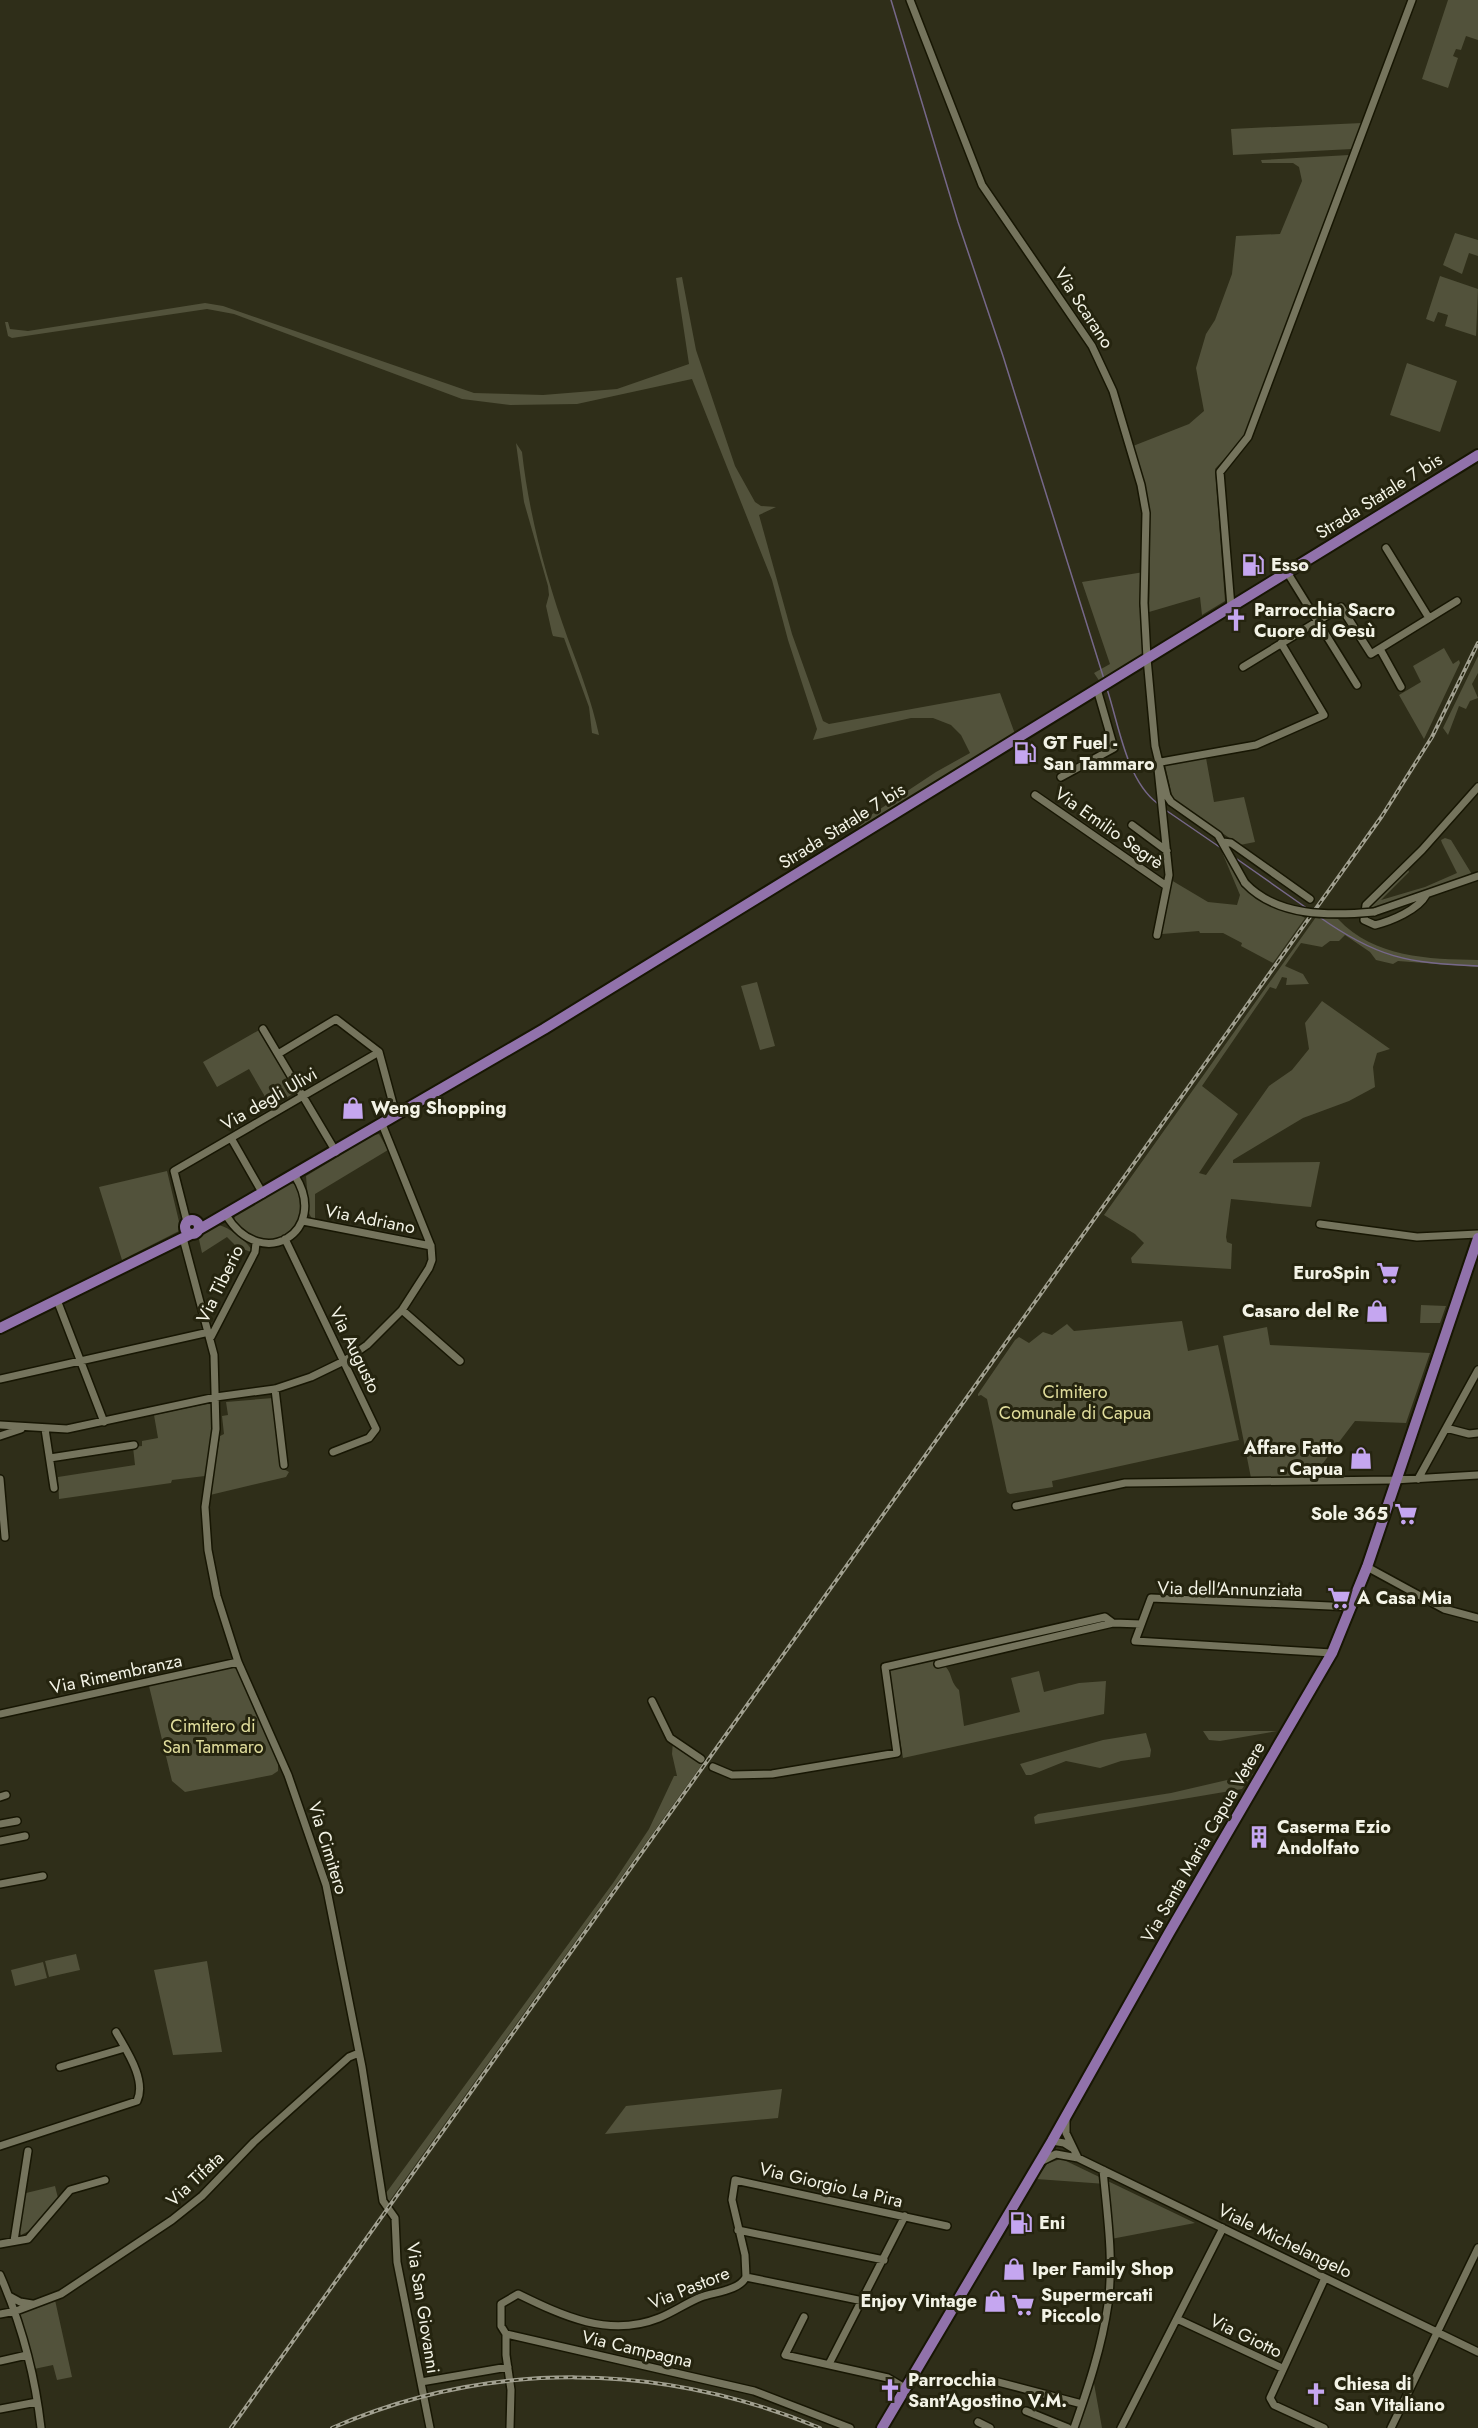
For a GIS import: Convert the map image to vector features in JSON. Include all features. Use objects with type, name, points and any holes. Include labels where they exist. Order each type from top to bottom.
[{"type":"main road","name":"Strada Statale 7 bis","points":[[188,1228],[223,1217],[544,1029],[1478,454]]},
{"type":"main road","points":[[0,1328],[57,1300],[188,1228]]},
{"type":"main road","name":"Via Santa Maria Capua Vetere","points":[[882,2428],[1040,2162],[1332,1653],[1367,1567],[1478,1236]]},
{"type":"street","name":"Via Scarano","points":[[910,0],[982,185],[1092,346],[1113,392],[1141,485],[1146,513],[1144,603],[1155,746]]},
{"type":"street","points":[[1231,607],[1220,472],[1248,437],[1412,0]]},
{"type":"street","points":[[1386,548],[1429,618]]},
{"type":"street","points":[[1287,572],[1357,685]]},
{"type":"street","points":[[1243,667],[1341,607],[1371,654],[1457,601]]},
{"type":"street","points":[[1161,762],[1256,745],[1324,715],[1281,643]]},
{"type":"street","points":[[1380,648],[1401,687]]},
{"type":"street","points":[[1061,777],[1114,748],[1097,688]]},
{"type":"street","points":[[1155,746],[1161,762],[1168,799],[1218,835],[1245,883],[1264,900],[1289,910],[1374,912],[1426,895],[1448,884],[1478,876]]},
{"type":"street","points":[[1155,746],[1169,875],[1165,885],[1157,935]]},
{"type":"street","points":[[1426,895],[1422,902],[1392,919],[1375,925],[1364,920],[1366,905],[1478,787]]},
{"type":"street","name":"Via Emilio Segrè","points":[[1035,795],[1165,885]]},
{"type":"street","name":"Via Emilio Segrè","points":[[1132,825],[1167,851]]},
{"type":"street","points":[[1223,842],[1231,843],[1310,899]]},
{"type":"street","points":[[278,1054],[336,1019],[379,1052],[396,1115]]},
{"type":"street","points":[[263,1029],[336,1152]]},
{"type":"street","name":"Via degli Ulivi","points":[[174,1171],[379,1052]]},
{"type":"street","points":[[0,1425],[67,1430],[216,1397],[275,1389],[311,1377],[344,1361],[367,1345],[402,1310],[432,1260],[431,1246],[382,1124]]},
{"type":"street","points":[[231,1138],[263,1194]]},
{"type":"street","name":"Via Cimitero","points":[[174,1171],[210,1335],[216,1397],[216,1429],[205,1507],[207,1539],[217,1596],[238,1662],[288,1775],[323,1876],[358,2053]]},
{"type":"street","points":[[223,1217],[239,1233],[256,1243],[285,1239],[303,1221],[304,1193],[295,1176]]},
{"type":"street","name":"Via Adriano","points":[[303,1221],[431,1246]]},
{"type":"street","points":[[1320,1224],[1417,1237],[1478,1236]]},
{"type":"street","name":"Via Augusto","points":[[285,1239],[376,1429],[369,1438],[333,1452]]},
{"type":"street","name":"Via Tiberio","points":[[210,1335],[255,1252],[256,1243]]},
{"type":"street","points":[[57,1300],[104,1422]]},
{"type":"street","points":[[402,1310],[460,1361]]},
{"type":"street","points":[[0,1379],[80,1360],[210,1335]]},
{"type":"street","points":[[1418,1479],[1478,1370]]},
{"type":"street","points":[[275,1389],[284,1465]]},
{"type":"street","points":[[0,1436],[23,1428]]},
{"type":"street","points":[[1446,1428],[1469,1434],[1478,1433]]},
{"type":"street","points":[[45,1429],[54,1488]]},
{"type":"street","points":[[50,1458],[134,1445]]},
{"type":"street","points":[[1016,1506],[1125,1483],[1395,1480],[1478,1475]]},
{"type":"street","points":[[0,1479],[5,1537]]},
{"type":"street","points":[[1367,1567],[1444,1609],[1478,1618]]},
{"type":"street","name":"Via dell'Annunziata","points":[[1332,1653],[1135,1641],[1151,1598],[1352,1607]]},
{"type":"street","points":[[713,1767],[732,1775],[772,1774],[897,1754],[885,1667],[1106,1617],[1113,1623]]},
{"type":"street","points":[[938,1664],[1113,1623],[1142,1624]]},
{"type":"street","name":"Via Rimembranza","points":[[0,1714],[238,1662]]},
{"type":"street","points":[[652,1701],[670,1738],[701,1759]]},
{"type":"street","points":[[0,1824],[17,1821]]},
{"type":"street","points":[[0,1841],[25,1836]]},
{"type":"street","points":[[0,1884],[43,1876]]},
{"type":"street","points":[[0,2146],[137,2101],[138,2083],[116,2032]]},
{"type":"street","points":[[60,2067],[125,2049]]},
{"type":"street","name":"Via Tifata","points":[[0,2314],[16,2311],[61,2294],[172,2220],[202,2196],[254,2142],[349,2057],[358,2053]]},
{"type":"street","name":"Via San Giovanni","points":[[358,2053],[383,2201],[395,2218],[398,2262],[430,2428]]},
{"type":"street","points":[[1066,2117],[1066,2133],[1078,2158]]},
{"type":"street","points":[[1052,2141],[1064,2143],[1073,2150]]},
{"type":"street","points":[[1052,2141],[1064,2154]]},
{"type":"street","points":[[14,2241],[28,2151]]},
{"type":"street","points":[[1040,2162],[1056,2154],[1064,2154]]},
{"type":"street","name":"Viale Michelangelo","points":[[1064,2154],[1078,2158],[1478,2352]]},
{"type":"street","points":[[1074,2428],[1108,2303],[1110,2257],[1103,2170]]},
{"type":"street","points":[[0,2244],[28,2239],[70,2190],[105,2180]]},
{"type":"street","name":"Via Giorgio La Pira","points":[[746,2277],[745,2255],[732,2200],[735,2180],[947,2226]]},
{"type":"street","points":[[829,2364],[905,2216]]},
{"type":"street","points":[[1121,2428],[1224,2228]]},
{"type":"street","points":[[738,2230],[884,2260]]},
{"type":"street","points":[[1391,2428],[1478,2248]]},
{"type":"street","points":[[0,2275],[16,2311],[41,2428]]},
{"type":"street","points":[[746,2277],[862,2301]]},
{"type":"street","name":"Via Pastore","points":[[506,2334],[501,2326],[501,2304],[518,2294],[578,2321],[625,2326],[658,2318],[699,2298],[734,2287],[746,2277]]},
{"type":"street","points":[[1282,2368],[1325,2278]]},
{"type":"street","points":[[9,2295],[20,2302],[35,2304]]},
{"type":"street","points":[[804,2317],[785,2355],[888,2378],[905,2388]]},
{"type":"street","name":"Via Giotto","points":[[1177,2319],[1282,2368],[1271,2391],[1271,2403],[1324,2428]]},
{"type":"street","points":[[506,2334],[511,2390],[510,2428]]},
{"type":"street","name":"Via Campagna","points":[[506,2334],[754,2391],[849,2428]]},
{"type":"street","points":[[0,2361],[27,2355]]},
{"type":"street","points":[[420,2382],[508,2367]]},
{"type":"street","points":[[998,2382],[1082,2404]]},
{"type":"street","points":[[0,2409],[37,2402]]},
{"type":"street","points":[[1026,2411],[1068,2428]]},
{"type":"street","points":[[978,2422],[990,2428]]},
{"type":"green space","points":[[1448,0],[1478,0],[1478,40],[1466,36],[1461,50],[1456,49],[1453,56],[1458,58],[1448,88],[1422,79]]},
{"type":"green space","points":[[1362,123],[1352,149],[1233,155],[1231,129]]},
{"type":"green space","points":[[1349,155],[1248,428],[1243,439],[1215,469],[1225,601],[1202,615],[1200,597],[1149,612],[1148,529],[1143,489],[1133,446],[1189,424],[1204,411],[1196,368],[1206,334],[1215,320],[1232,274],[1236,236],[1280,234],[1302,181],[1299,167],[1293,163],[1262,163],[1261,160]]},
{"type":"green space","points":[[1455,233],[1478,240],[1478,256],[1469,253],[1462,274],[1443,265]]},
{"type":"green space","points":[[1440,276],[1478,289],[1476,336],[1445,326],[1448,315],[1438,312],[1434,322],[1426,319]]},
{"type":"green space","points":[[682,277],[696,350],[735,466],[755,502],[761,506],[776,507],[759,515],[792,634],[823,721],[829,724],[1000,693],[1015,734],[864,827],[859,827],[865,819],[936,772],[970,753],[961,735],[951,725],[933,718],[911,718],[813,740],[817,729],[788,640],[772,580],[692,379],[577,404],[510,405],[462,399],[234,314],[207,309],[12,338],[8,336],[5,322],[8,322],[10,329],[28,331],[205,303],[223,306],[474,393],[543,395],[617,389],[689,364],[676,278]]},
{"type":"green space","points":[[1407,363],[1457,381],[1440,432],[1390,415]]},
{"type":"green space","points":[[516,443],[522,452],[529,499],[546,570],[599,735],[592,733],[589,707],[564,638],[553,636],[552,633],[546,606],[549,595],[548,586],[524,502]]},
{"type":"green space","points":[[1144,572],[1139,606],[1142,612],[1143,655],[1100,682],[1094,673],[1110,664],[1082,582]]},
{"type":"green space","points":[[1444,648],[1453,664],[1459,660],[1460,663],[1424,739],[1399,695],[1421,682],[1413,666]]},
{"type":"green space","points":[[1478,656],[1478,673],[1472,684],[1478,698],[1470,701],[1466,709],[1459,706],[1448,735],[1443,728]]},
{"type":"green space","points":[[1206,758],[1214,802],[1244,797],[1255,842],[1240,845],[1173,800],[1165,765]]},
{"type":"green space","points":[[1445,838],[1451,840],[1473,876],[1368,909],[1407,867],[1409,872],[1381,900],[1425,887],[1457,873],[1442,843],[1441,840]]},
{"type":"green space","points":[[1222,852],[1253,894],[1266,903],[1305,918],[1273,963],[1241,946],[1242,943],[1223,933],[1200,933],[1199,931],[1162,934],[1164,899],[1171,880],[1208,902],[1237,905],[1240,895]]},
{"type":"green space","points":[[1316,917],[1338,919],[1368,942],[1385,949],[1421,957],[1478,960],[1478,967],[1398,961],[1393,964],[1376,960],[1370,952],[1345,935],[1339,941],[1330,941],[1322,947],[1301,943],[1285,966],[1303,974],[1309,984],[1286,985],[1287,978],[1282,977],[1276,989],[1270,987],[1202,1086],[1238,1114],[1199,1173],[1206,1175],[1269,1086],[1292,1070],[1309,1049],[1305,1023],[1322,1001],[1390,1049],[1377,1053],[1373,1067],[1375,1087],[1349,1101],[1303,1118],[1233,1160],[1233,1163],[1320,1162],[1311,1207],[1231,1199],[1226,1237],[1227,1242],[1232,1244],[1231,1269],[1132,1263],[1131,1258],[1144,1243],[1135,1234],[1104,1215]]},
{"type":"green space","points":[[757,982],[775,1046],[760,1050],[741,986]]},
{"type":"green space","points":[[261,1029],[296,1092],[271,1107],[249,1069],[217,1087],[203,1062]]},
{"type":"green space","points":[[379,1134],[388,1150],[315,1194],[315,1220],[312,1219],[309,1213],[306,1176]]},
{"type":"green space","points":[[167,1171],[181,1230],[122,1260],[99,1187]]},
{"type":"green space","points":[[288,1183],[295,1184],[301,1195],[302,1207],[298,1220],[290,1231],[279,1238],[265,1240],[250,1235],[234,1221],[235,1215]]},
{"type":"green space","points":[[217,1225],[238,1236],[252,1249],[253,1253],[236,1246],[227,1237],[202,1253],[198,1235]]},
{"type":"green space","points":[[1421,1305],[1446,1306],[1440,1323],[1420,1323]]},
{"type":"green space","name":"Cimitero Comunale di Capua","points":[[1182,1321],[1188,1351],[1218,1345],[1239,1440],[1052,1481],[1053,1487],[1010,1494],[1007,1492],[987,1399],[978,1394],[1015,1340],[1019,1337],[1029,1343],[1043,1332],[1052,1335],[1067,1324],[1074,1331]]},
{"type":"green space","points":[[1267,1327],[1270,1345],[1430,1353],[1406,1423],[1355,1421],[1320,1467],[1320,1477],[1251,1478],[1223,1336]]},
{"type":"green space","points":[[273,1398],[280,1467],[289,1472],[286,1477],[210,1495],[220,1436],[224,1434],[222,1416],[228,1415],[226,1402]]},
{"type":"green space","points":[[211,1403],[213,1423],[205,1476],[59,1499],[58,1477],[135,1465],[133,1447],[142,1446],[142,1441],[158,1438],[154,1415]]},
{"type":"green space","points":[[935,1658],[949,1671],[959,1690],[964,1726],[1020,1712],[1011,1678],[1039,1671],[1044,1692],[1079,1683],[1106,1681],[1104,1714],[903,1758],[889,1670],[892,1667]]},
{"type":"green space","name":"Cimitero di San Tammaro","points":[[231,1667],[238,1670],[278,1763],[278,1771],[272,1775],[185,1792],[172,1781],[149,1686]]},
{"type":"green space","points":[[1203,1731],[1277,1731],[1220,1741],[1209,1740]]},
{"type":"green space","points":[[1146,1733],[1151,1750],[1150,1757],[1121,1761],[1100,1768],[1066,1761],[1031,1775],[1026,1775],[1020,1764],[1103,1740]]},
{"type":"green space","points":[[673,1741],[703,1763],[388,2203],[386,2193],[613,1883],[649,1829],[674,1776],[677,1776],[672,1754]]},
{"type":"green space","points":[[1253,1774],[1242,1789],[1035,1824],[1034,1817],[1038,1814],[1171,1793]]},
{"type":"green space","points":[[76,1954],[80,1970],[49,1977],[45,1961]]},
{"type":"green space","points":[[207,1961],[222,2052],[173,2055],[154,1970]]},
{"type":"green space","points":[[43,1962],[47,1978],[15,1986],[11,1970]]},
{"type":"green space","points":[[782,2089],[778,2118],[605,2134],[626,2106]]},
{"type":"green space","points":[[1060,2159],[1195,2223],[1111,2239],[1106,2184],[1036,2179],[1047,2164]]},
{"type":"green space","points":[[55,2186],[58,2198],[29,2231],[21,2235],[19,2230],[26,2193]]},
{"type":"green space","points":[[55,2300],[72,2377],[57,2380],[53,2365],[34,2369],[20,2313]]},
{"type":"green space","points":[[1093,2378],[1102,2428],[1076,2428]]},
{"type":"waterway","points":[[891,0],[958,222],[1003,356],[1104,679]]},
{"type":"waterway","points":[[1107,689],[1131,766],[1146,793],[1157,803]]},
{"type":"waterway","points":[[1167,811],[1221,848]]},
{"type":"waterway","points":[[1234,857],[1308,909]]},
{"type":"waterway","points":[[1318,916],[1358,941],[1393,956],[1431,963],[1478,966]]},
{"type":"railway","points":[[231,2428],[1382,816],[1432,737],[1478,643]]},
{"type":"railway","points":[[332,2428],[392,2405],[453,2390],[514,2380],[576,2377],[637,2381],[699,2390],[760,2406],[820,2428]]},
{"type":"place","name":"Esso","points":[[1253,565]]},
{"type":"place","name":"Parrocchia Sacro Cuore di Gesù","points":[[1236,620]]},
{"type":"place","name":"GT Fuel - San Tammaro","points":[[1025,753]]},
{"type":"place","name":"Weng Shopping","points":[[353,1108]]},
{"type":"place","name":"EuroSpin","points":[[1388,1273]]},
{"type":"place","name":"Casaro del Re","points":[[1377,1311]]},
{"type":"place","name":"Affare Fatto - Capua","points":[[1361,1458]]},
{"type":"place","name":"Sole 365","points":[[1406,1514]]},
{"type":"place","name":"A Casa Mia","points":[[1339,1598]]},
{"type":"place","name":"Caserma Ezio Andolfato","points":[[1259,1837]]},
{"type":"place","name":"Eni","points":[[1021,2223]]},
{"type":"place","name":"Iper Family Shop","points":[[1014,2269]]},
{"type":"place","name":"Enjoy Vintage","points":[[995,2301]]},
{"type":"place","name":"Supermercati Piccolo","points":[[1023,2305]]},
{"type":"place","name":"Parrocchia Sant'Agostino V.M.","points":[[890,2390]]},
{"type":"place","name":"Chiesa di San Vitaliano","points":[[1316,2394]]}]
